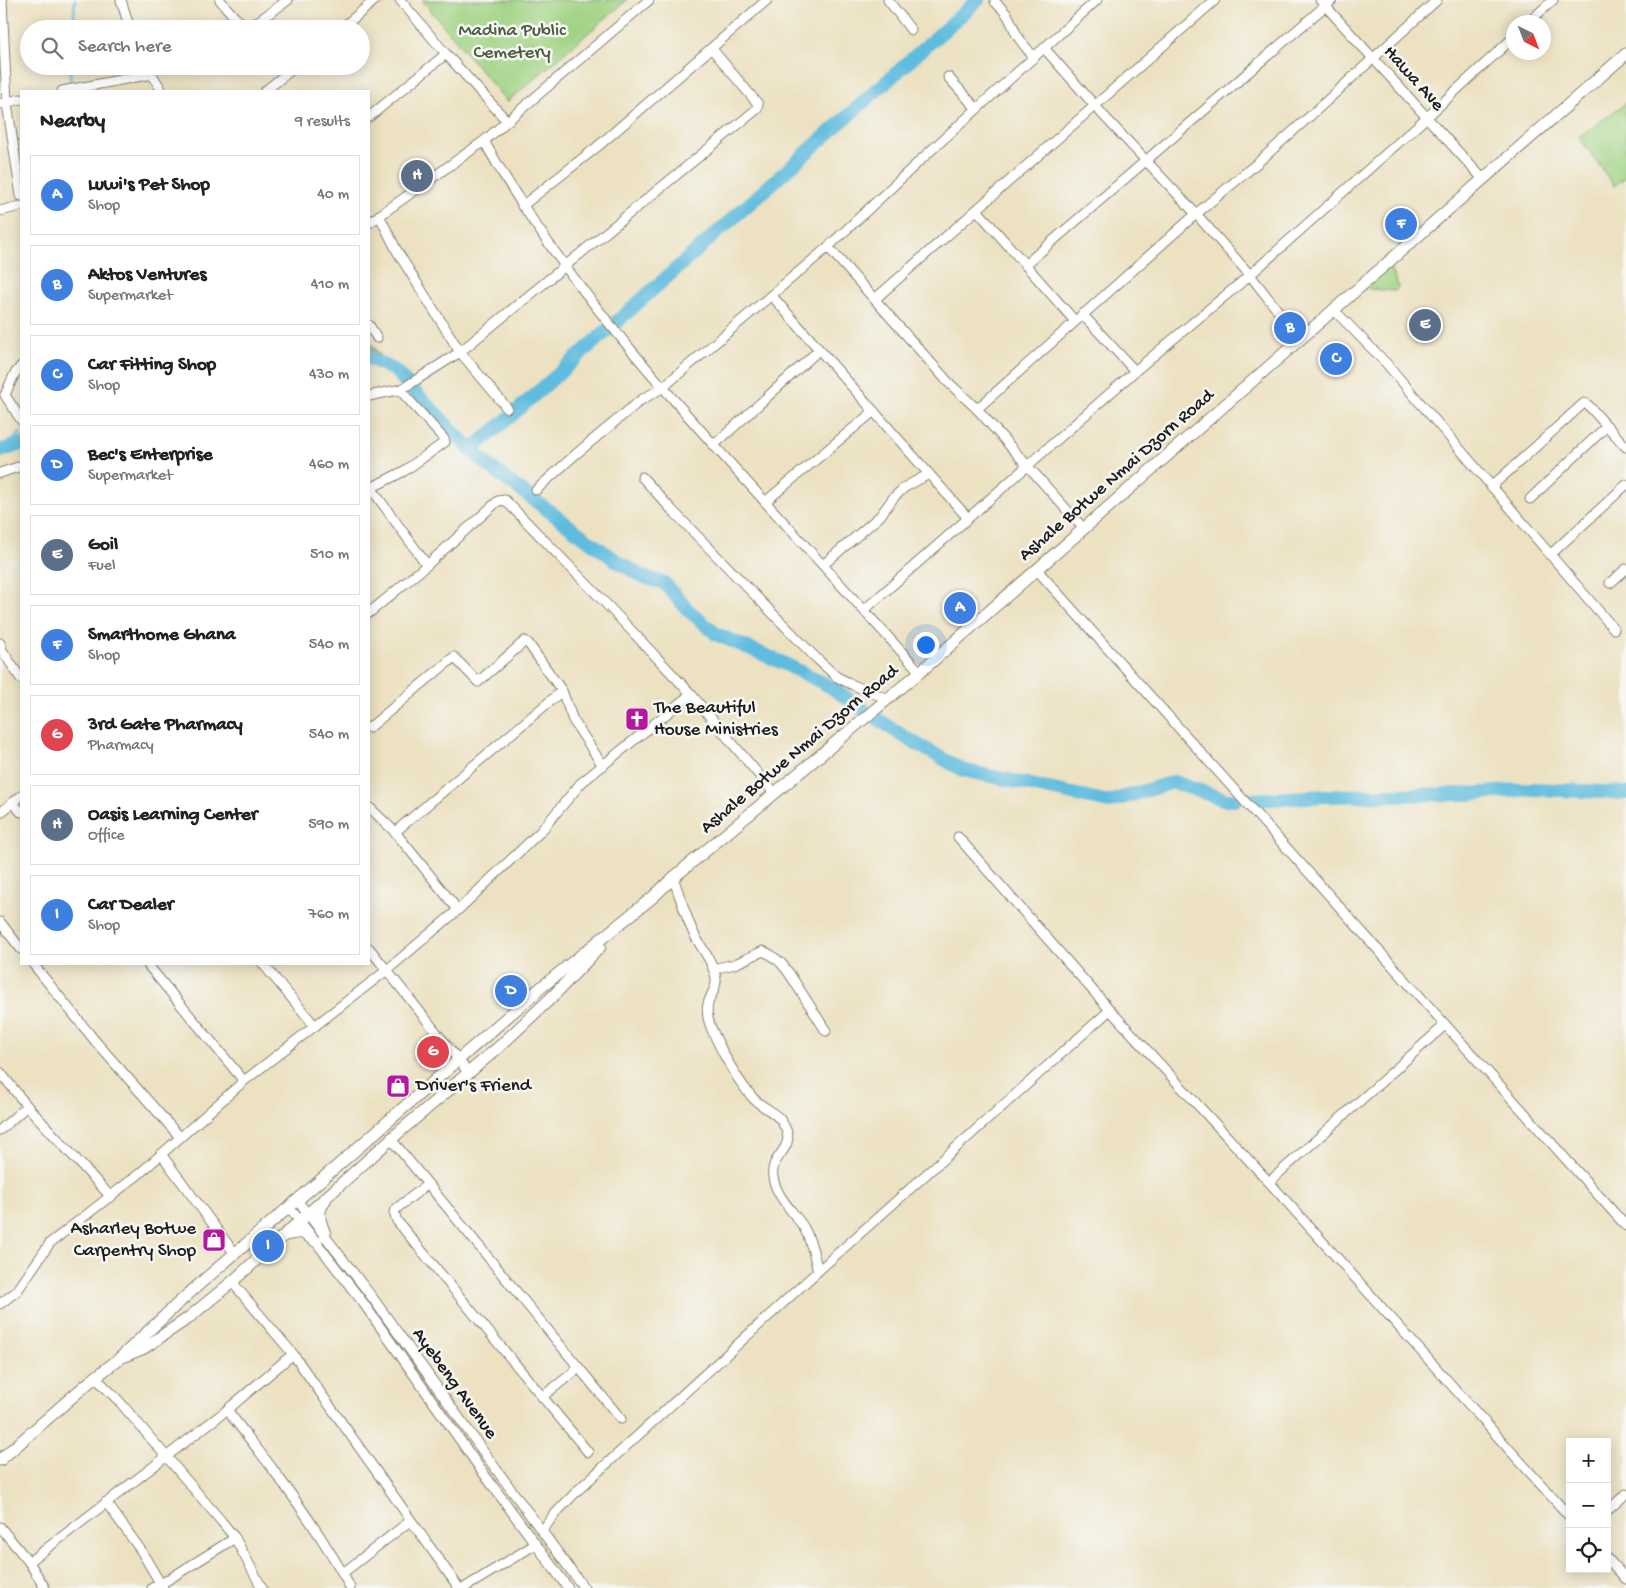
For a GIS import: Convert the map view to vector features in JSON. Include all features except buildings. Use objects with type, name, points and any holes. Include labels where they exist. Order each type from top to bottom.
[{"type":"main road","name":"Ashale Botwe Nmai Dzorn Road","points":[[0,1460],[87,1384],[120,1358],[173,1308],[538,990],[627,918],[920,672],[1482,178],[1626,54]]},
{"type":"main road","name":"Ashale Botwe Nmai Dzorn Road","points":[[120,1358],[144,1348],[187,1319],[232,1282],[391,1139],[500,1046],[552,997],[627,918]]},
{"type":"main road","points":[[284,1235],[301,1232],[321,1238],[318,1216],[321,1206],[328,1197]]},
{"type":"street","points":[[2,0],[4,103],[20,191]]},
{"type":"street","points":[[120,0],[127,20]]},
{"type":"street","points":[[220,0],[237,20]]},
{"type":"street","points":[[263,20],[288,0]]},
{"type":"street","points":[[352,20],[375,0]]},
{"type":"street","points":[[400,0],[507,121]]},
{"type":"street","points":[[370,222],[484,141],[649,0]]},
{"type":"street","points":[[522,206],[568,172],[767,0]]},
{"type":"street","points":[[888,0],[911,30]]},
{"type":"street","points":[[995,0],[1008,13],[1015,31],[1034,58]]},
{"type":"street","points":[[536,490],[641,400],[662,388],[772,296],[1098,0]]},
{"type":"street","points":[[875,299],[1215,0]]},
{"type":"street","points":[[977,409],[1074,320],[1255,165],[1437,0]]},
{"type":"street","points":[[1537,15],[1554,0]]},
{"type":"street","points":[[1025,265],[1326,2]]},
{"type":"street","name":"Hawa Ave","points":[[1326,2],[1426,118],[1482,178]]},
{"type":"street","points":[[864,610],[1135,371],[1250,275],[1506,44]]},
{"type":"street","points":[[1045,48],[1250,275],[1300,339]]},
{"type":"street","points":[[370,396],[401,389],[415,382],[460,352],[758,107],[758,104],[712,49]]},
{"type":"street","points":[[370,116],[446,54]]},
{"type":"street","points":[[66,90],[129,75]]},
{"type":"street","points":[[153,75],[161,90]]},
{"type":"street","points":[[266,90],[285,75]]},
{"type":"street","points":[[948,77],[977,109]]},
{"type":"street","points":[[4,103],[20,100]]},
{"type":"street","points":[[484,141],[508,186],[564,267],[618,336],[662,388],[920,672]]},
{"type":"street","points":[[0,211],[20,206]]},
{"type":"street","points":[[977,210],[1074,320]]},
{"type":"street","points":[[379,215],[397,251],[460,352],[507,408]]},
{"type":"street","points":[[828,247],[949,383],[977,409],[1084,529]]},
{"type":"street","points":[[772,296],[968,517]]},
{"type":"street","points":[[1333,309],[1386,364],[1614,629]]},
{"type":"street","points":[[1082,314],[1135,371]]},
{"type":"street","points":[[370,327],[377,338]]},
{"type":"street","points":[[714,445],[819,350]]},
{"type":"street","points":[[20,367],[2,395],[20,419]]},
{"type":"street","points":[[401,389],[444,439],[444,443],[404,471],[370,488],[427,565]]},
{"type":"street","points":[[1491,487],[1584,403],[1588,405],[1626,447]]},
{"type":"street","points":[[765,502],[874,411]]},
{"type":"street","points":[[1530,499],[1607,426]]},
{"type":"street","points":[[0,472],[20,466]]},
{"type":"street","points":[[823,565],[880,516],[894,497],[905,487],[929,474]]},
{"type":"street","points":[[642,478],[816,658],[837,677],[888,699]]},
{"type":"street","points":[[1550,555],[1626,486]]},
{"type":"street","points":[[370,612],[427,565],[498,501],[507,502],[691,694],[775,794]]},
{"type":"street","points":[[1610,583],[1626,569]]},
{"type":"street","points":[[1037,570],[1626,1226]]},
{"type":"street","points":[[370,727],[452,658],[456,658],[478,682],[523,642],[526,642],[562,691],[574,720],[603,766]]},
{"type":"street","points":[[1,647],[20,677]]},
{"type":"street","points":[[395,832],[562,691]]},
{"type":"street","points":[[0,1304],[17,1291],[50,1243],[161,1154],[244,1080],[387,970],[458,910],[541,831],[581,783],[691,694]]},
{"type":"street","points":[[0,813],[20,797]]},
{"type":"street","points":[[13,803],[20,811]]},
{"type":"street","points":[[370,808],[395,832],[458,910]]},
{"type":"street","points":[[958,837],[1110,1010],[1269,1182],[1566,1513]]},
{"type":"street","points":[[673,878],[693,932],[713,969],[716,979],[715,988],[708,1005],[708,1016],[712,1029],[742,1084],[760,1105],[783,1123],[788,1139],[787,1147],[775,1161],[773,1167],[774,1182],[779,1193],[803,1227],[811,1242],[818,1271]]},
{"type":"street","points":[[0,922],[20,948]]},
{"type":"street","points":[[370,949],[468,1072]]},
{"type":"street","points":[[713,969],[735,964],[764,951],[772,955],[789,973],[826,1031]]},
{"type":"street","points":[[34,965],[96,1042],[179,1136]]},
{"type":"street","points":[[148,965],[244,1080]]},
{"type":"street","points":[[263,965],[315,1026]]},
{"type":"street","points":[[542,1531],[554,1515],[577,1491],[818,1271],[1110,1010]]},
{"type":"street","points":[[1269,1182],[1445,1025]]},
{"type":"street","points":[[0,1072],[27,1106],[111,1196]]},
{"type":"street","points":[[0,1130],[27,1106]]},
{"type":"street","points":[[391,1139],[621,1419]]},
{"type":"street","points":[[161,1154],[235,1254]]},
{"type":"street","points":[[428,1184],[397,1208],[394,1212],[397,1221],[588,1452]]},
{"type":"street","name":"Ayebeng Avenue","points":[[293,1203],[305,1216],[584,1588]]},
{"type":"street","name":"Ayebeng Avenue","points":[[321,1238],[364,1304],[568,1588]]},
{"type":"street","points":[[232,1282],[293,1354],[459,1588]]},
{"type":"street","points":[[29,1562],[227,1410],[293,1354]]},
{"type":"street","points":[[542,1397],[579,1368]]},
{"type":"street","points":[[96,1378],[213,1510],[235,1538],[262,1588]]},
{"type":"street","points":[[227,1410],[284,1482],[343,1573],[350,1588]]},
{"type":"street","points":[[1611,1507],[1626,1494]]},
{"type":"street","points":[[106,1502],[140,1549],[162,1586]]},
{"type":"street","points":[[343,1573],[410,1520]]},
{"type":"street","points":[[0,1526],[29,1562],[45,1588]]},
{"type":"street","points":[[152,1588],[162,1586],[235,1538]]},
{"type":"street","points":[[464,1588],[536,1544]]},
{"type":"street","points":[[1611,1562],[1626,1579]]},
{"type":"green space","name":"Madina Public Cemetery","points":[[422,0],[627,0],[507,102]]},
{"type":"green space","points":[[1626,103],[1626,177],[1614,186],[1579,137]]},
{"type":"green space","points":[[1387,268],[1390,268],[1399,287],[1395,291],[1369,289],[1366,286]]},
{"type":"green space","points":[[370,342],[380,355],[377,358],[370,356]]},
{"type":"waterway","points":[[74,20],[75,0]]},
{"type":"waterway","points":[[370,358],[394,370],[471,450],[978,0]]},
{"type":"waterway","points":[[70,86],[71,75]]},
{"type":"waterway","points":[[4,449],[20,434]]},
{"type":"waterway","points":[[0,451],[20,444]]},
{"type":"waterway","points":[[469,449],[503,477],[611,557],[641,576],[664,583],[688,610],[716,634],[781,662],[831,687],[864,710]]},
{"type":"waterway","points":[[876,718],[906,738],[963,770],[1109,802],[1173,782],[1226,800],[1235,800]]},
{"type":"waterway","points":[[1251,800],[1326,796],[1468,794],[1534,789],[1626,793]]},
{"type":"place","name":"Oasis Learning Center","points":[[417,176]]},
{"type":"place","name":"Smarthome Ghana","points":[[1401,224]]},
{"type":"place","name":"Goil","points":[[1425,325]]},
{"type":"place","name":"Aktos Ventures","points":[[1290,328]]},
{"type":"place","name":"Car Fitting Shop","points":[[1336,359]]},
{"type":"place","name":"Luwi's Pet Shop","points":[[960,608]]},
{"type":"place","name":"The Beautiful House Ministries","points":[[637,719]]},
{"type":"place","name":"Bec's Enterprise","points":[[511,991]]},
{"type":"place","name":"3rd Gate Pharmacy","points":[[433,1052]]},
{"type":"place","name":"Driver's Friend","points":[[398,1086]]},
{"type":"place","name":"Asharley Botwe Carpentry Shop","points":[[214,1240]]},
{"type":"place","name":"Car Dealer","points":[[268,1246]]}]
